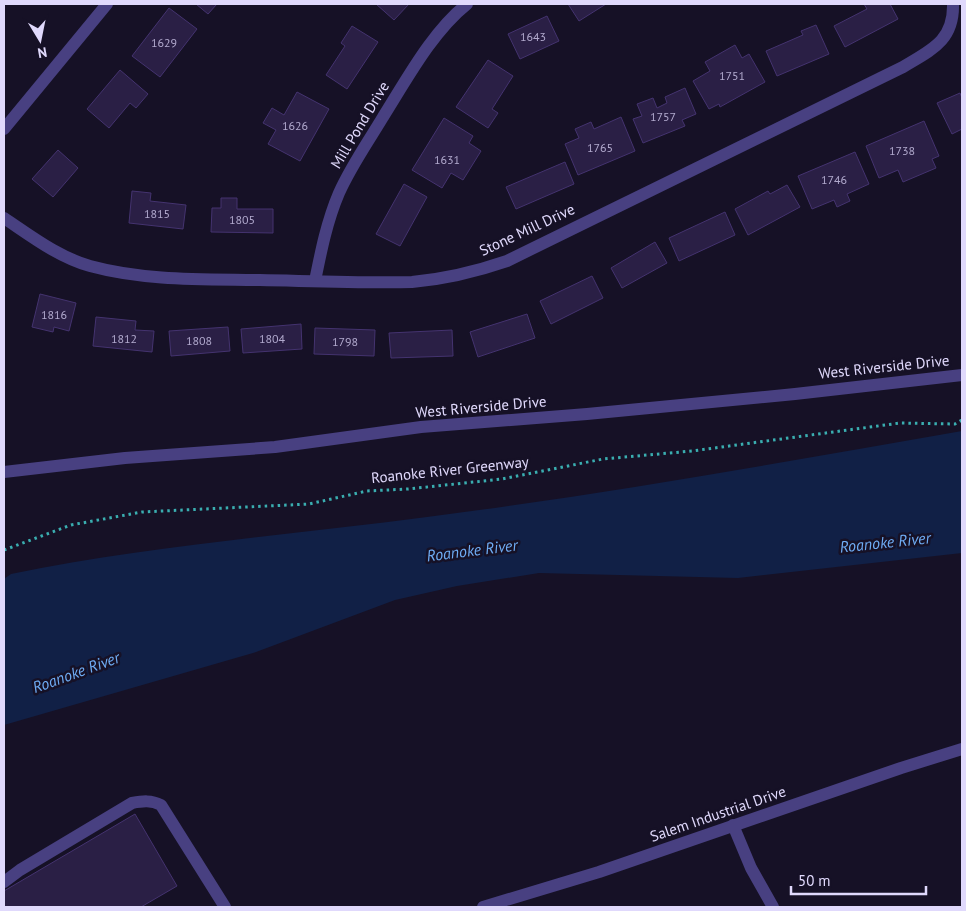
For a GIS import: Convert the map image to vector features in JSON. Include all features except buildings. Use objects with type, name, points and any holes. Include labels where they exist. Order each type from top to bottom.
[{"type":"street","points":[[4,129],[107,4]]},
{"type":"street","name":"Mill Pond Drive","points":[[315,281],[327,227],[339,193],[352,167],[416,65],[440,31],[467,4]]},
{"type":"street","name":"Stone Mill Drive","points":[[4,218],[46,246],[70,258],[90,266],[138,275],[182,279],[412,282],[441,279],[475,272],[507,261],[903,67],[932,50],[944,38],[949,31],[953,17],[953,4]]},
{"type":"street","name":"West Riverside Drive","points":[[4,472],[124,458],[275,447],[422,427],[587,414],[796,394],[962,375]]},
{"type":"street","name":"Salem Industrial Drive","points":[[483,907],[599,872],[733,825],[962,749]]},
{"type":"street","points":[[4,882],[20,870],[132,803],[142,801],[154,802],[161,805],[225,907]]},
{"type":"street","points":[[733,825],[751,868],[773,907]]},
{"type":"path","name":"Roanoke River Greenway","points":[[4,550],[71,525],[142,512],[309,504],[366,491],[408,489],[502,479],[603,460],[692,451],[900,423],[955,424],[962,420]]},
{"type":"water","name":"Roanoke River","points":[[962,431],[962,553],[738,578],[539,573],[457,586],[395,600],[253,653],[4,725],[4,579],[11,574],[166,548],[427,517],[562,498]]}]
